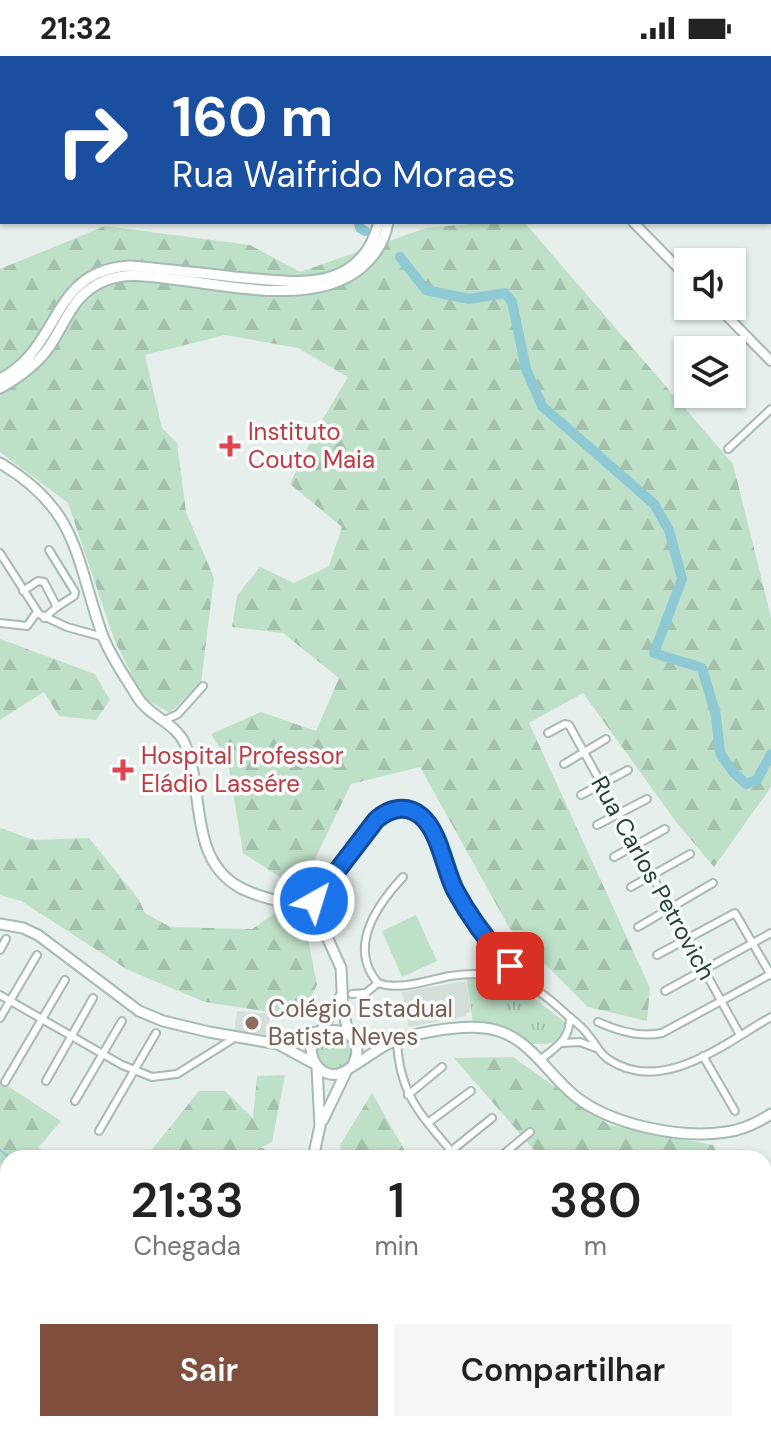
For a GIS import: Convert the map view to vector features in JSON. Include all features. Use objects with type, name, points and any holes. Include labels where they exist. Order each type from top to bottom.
[{"type":"main road","points":[[0,379],[18,368],[35,351],[71,291],[83,281],[106,270],[139,267],[288,282],[319,281],[339,273],[358,259],[373,240],[378,224]]},
{"type":"main road","points":[[0,388],[37,362],[79,297],[104,281],[132,275],[283,291],[320,289],[351,276],[365,264],[382,243],[387,224]]},
{"type":"main road","points":[[0,463],[39,491],[67,526],[79,552],[103,637],[140,701],[175,729],[184,744],[206,849],[215,866],[242,889],[306,910],[327,935],[347,993],[349,1034],[357,1053],[336,1088],[320,1126],[315,1150]]},
{"type":"main road","points":[[0,924],[23,928],[38,935],[139,1011],[172,1023],[266,1041],[291,1049],[331,1074],[350,1068],[395,1041]]},
{"type":"main road","points":[[320,1126],[312,1046],[347,993]]},
{"type":"main road","points":[[266,1041],[298,1038],[333,1028],[349,1034],[395,1041],[453,1030],[483,1028],[520,1040],[587,1105],[634,1124],[711,1133],[747,1127],[771,1114]]},
{"type":"street","points":[[635,224],[674,264]]},
{"type":"street","points":[[731,320],[771,361]]},
{"type":"street","points":[[728,449],[771,409]]},
{"type":"street","points":[[44,618],[74,596],[75,592],[49,550]]},
{"type":"street","points":[[0,553],[37,612],[44,618],[103,637]]},
{"type":"street","points":[[23,591],[42,581],[57,607]]},
{"type":"street","points":[[0,623],[27,626],[37,612]]},
{"type":"street","points":[[165,720],[178,714],[203,686]]},
{"type":"street","points":[[175,729],[178,714]]},
{"type":"street","name":"Rua Carlos Petrovich","points":[[548,733],[569,725],[740,1035]]},
{"type":"street","points":[[564,764],[606,739]]},
{"type":"street","points":[[581,795],[628,770]]},
{"type":"street","points":[[597,825],[647,799]]},
{"type":"street","points":[[306,910],[376,820],[388,811],[401,808],[411,810],[428,824],[450,879],[473,921],[498,953],[588,1034],[596,1048]]},
{"type":"street","points":[[614,857],[665,829]]},
{"type":"street","points":[[631,887],[690,854]]},
{"type":"street","points":[[403,877],[379,906],[366,935],[368,962],[378,983],[392,987],[451,976],[484,974],[507,977],[533,986]]},
{"type":"street","points":[[638,927],[713,883]]},
{"type":"street","points":[[598,1022],[624,1032],[655,1035],[771,975],[737,913],[657,955]]},
{"type":"street","points":[[665,991],[771,933]]},
{"type":"street","points":[[0,950],[6,939]]},
{"type":"street","points":[[0,1018],[37,955]]},
{"type":"street","points":[[5,1082],[65,980]]},
{"type":"street","points":[[347,993],[366,993],[378,983]]},
{"type":"street","points":[[0,995],[134,1071],[152,1077],[177,1074],[238,1036]]},
{"type":"street","points":[[46,1081],[93,998]]},
{"type":"street","points":[[540,1060],[562,1043],[569,1030],[570,1017]]},
{"type":"street","points":[[562,1043],[585,1042],[616,1063],[646,1071],[667,1071],[703,1056],[771,1017]]},
{"type":"street","points":[[75,1101],[122,1021]]},
{"type":"street","points":[[99,1131],[156,1033]]},
{"type":"street","points":[[395,1041],[400,1073],[408,1095],[450,1150]]},
{"type":"street","points":[[703,1056],[735,1111]]},
{"type":"street","points":[[408,1095],[442,1067]]},
{"type":"street","points":[[429,1122],[471,1091]]},
{"type":"street","points":[[452,1150],[492,1118]]},
{"type":"street","points":[[509,1150],[530,1132]]},
{"type":"shaded area","points":[[466,981],[471,1012],[466,1016],[409,1027],[402,992]]},
{"type":"shaded area","name":"Colégio Estadual Batista Neves","points":[[237,1011],[270,1014],[269,1035],[234,1032]]},
{"type":"green space","points":[[526,224],[674,396],[674,408],[685,408],[733,464],[771,617],[771,787],[714,867],[677,823],[583,693],[529,723],[650,988],[647,1021],[588,1007],[510,929],[420,767],[351,784],[299,892],[317,985],[307,1005],[284,1014],[205,1002],[128,970],[21,901],[0,895],[0,828],[34,840],[89,838],[139,900],[145,913],[170,927],[252,929],[277,912],[286,881],[243,853],[228,762],[211,734],[261,712],[316,731],[339,678],[283,633],[232,627],[237,596],[260,567],[294,583],[329,566],[342,527],[290,484],[314,434],[348,377],[298,348],[225,335],[145,355],[162,428],[177,443],[186,512],[214,578],[201,683],[170,713],[143,698],[114,639],[68,503],[0,452],[0,269],[105,226],[250,245],[300,272],[426,228]]},
{"type":"green space","points":[[0,639],[95,674],[110,700],[96,720],[59,716],[44,692],[0,720]]},
{"type":"green space","points":[[416,915],[437,961],[402,977],[382,931]]},
{"type":"green space","points":[[466,977],[508,981],[528,988],[530,995],[566,1023],[560,1040],[534,1044],[508,1030],[473,1022]]},
{"type":"green space","points":[[333,1032],[346,1038],[352,1051],[346,1064],[333,1070],[320,1064],[314,1051],[320,1038]]},
{"type":"green space","points":[[513,1057],[609,1125],[713,1145],[716,1150],[534,1150],[454,1058]]},
{"type":"green space","points":[[285,1075],[272,1142],[256,1150],[151,1150],[199,1091],[225,1091],[253,1118],[257,1076]]},
{"type":"green space","points":[[0,1081],[61,1121],[38,1148],[43,1150],[0,1150]]},
{"type":"green space","points":[[372,1093],[404,1150],[340,1150],[340,1145]]},
{"type":"waterway","points":[[359,224],[365,231]]},
{"type":"waterway","points":[[400,257],[426,290],[469,299],[505,293],[512,302],[526,369],[542,406],[654,504],[669,530],[682,579],[654,653],[702,668],[716,716],[720,753],[746,784],[757,780],[771,754]]},
{"type":"place","name":"Instituto Couto Maia","points":[[230,446]]},
{"type":"place","name":"Hospital Professor Eládio Lassére","points":[[123,770]]},
{"type":"place","name":"Colégio Estadual Batista Neves","points":[[252,1023]]},
{"type":"route","points":[[314,901],[381,815],[401,808],[411,810],[428,824],[455,890],[473,921],[510,966]]}]
